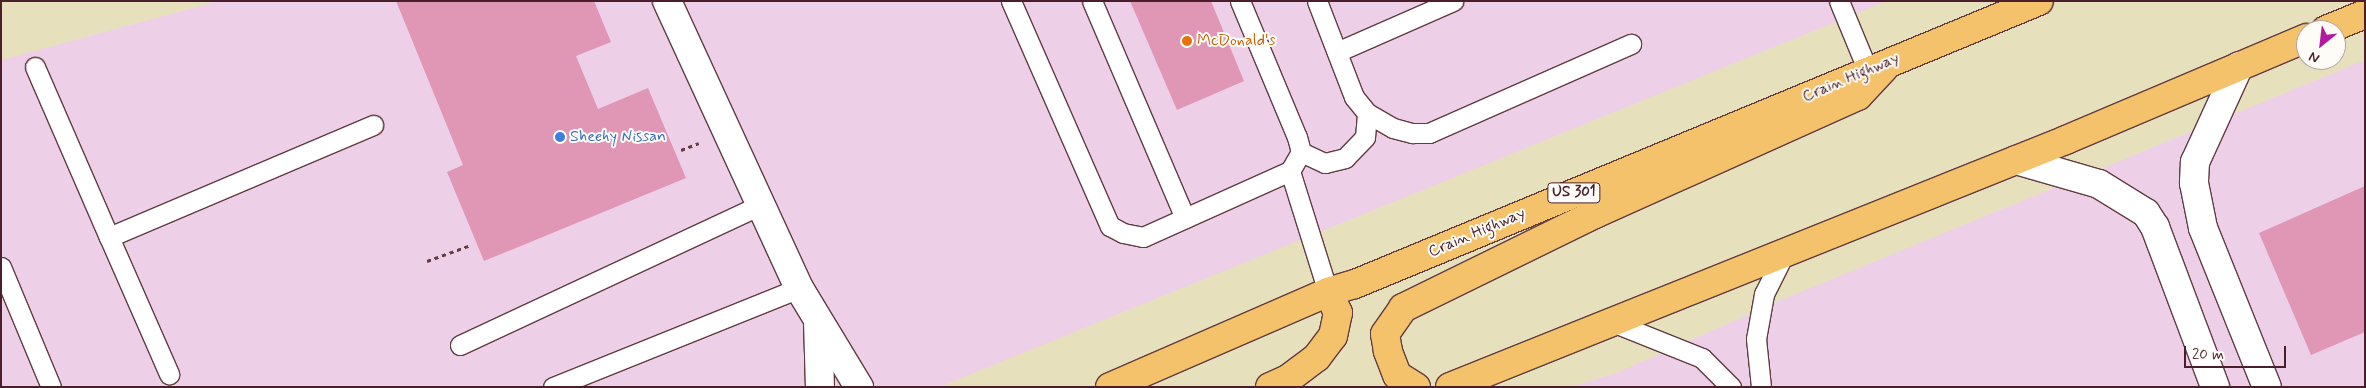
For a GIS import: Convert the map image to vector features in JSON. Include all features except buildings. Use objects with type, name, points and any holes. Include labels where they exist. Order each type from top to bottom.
[{"type":"highway","name":"Crain Highway","points":[[1110,387],[1328,292],[1355,284],[2039,1]]},
{"type":"highway","points":[[2346,22],[2365,14]]},
{"type":"highway","points":[[1450,387],[2016,160],[2296,42]]},
{"type":"highway","points":[[1416,387],[1397,375],[1386,342],[1385,334],[1403,308],[1595,214],[1858,96],[1879,66]]},
{"type":"highway","points":[[1270,387],[1288,379],[1317,357],[1332,336],[1338,313],[1328,292]]},
{"type":"street","points":[[667,1],[799,288],[859,387]]},
{"type":"street","points":[[2239,66],[2195,162],[2194,183],[2203,228],[2267,387]]},
{"type":"street","points":[[2016,160],[2099,184],[2146,213],[2155,227],[2215,387]]},
{"type":"street","points":[[818,319],[820,387]]},
{"type":"lane","points":[[1011,1],[1110,226],[1123,233],[1143,237],[1290,171],[1301,152]]},
{"type":"lane","points":[[1092,1],[1185,218]]},
{"type":"lane","points":[[1240,1],[1301,152],[1325,163],[1345,158],[1365,137],[1367,113]]},
{"type":"lane","points":[[1317,1],[1354,97],[1367,113],[1393,128],[1412,133],[1430,133],[1631,44]]},
{"type":"lane","points":[[1337,52],[1453,1]]},
{"type":"lane","points":[[1839,1],[1879,66]]},
{"type":"lane","points":[[35,67],[169,374]]},
{"type":"lane","points":[[109,237],[373,126]]},
{"type":"lane","points":[[1290,171],[1328,292]]},
{"type":"lane","points":[[460,345],[760,205]]},
{"type":"lane","points":[[1761,387],[1756,339],[1764,294],[1785,252]]},
{"type":"lane","points":[[1,267],[51,387]]},
{"type":"lane","points":[[553,387],[799,288]]},
{"type":"lane","points":[[1612,322],[1702,358],[1731,387]]},
{"type":"path","points":[[427,261],[471,245]]},
{"type":"shaded area","points":[[219,1],[1887,1],[939,387],[1,387],[1,60]]},
{"type":"shaded area","points":[[2365,60],[2365,387],[1569,387],[1614,374],[1786,298],[2341,70],[2346,70],[2346,68]]},
{"type":"place","name":"McDonald's","points":[[1187,41]]},
{"type":"place","name":"Sheehy Nissan","points":[[560,137]]}]
